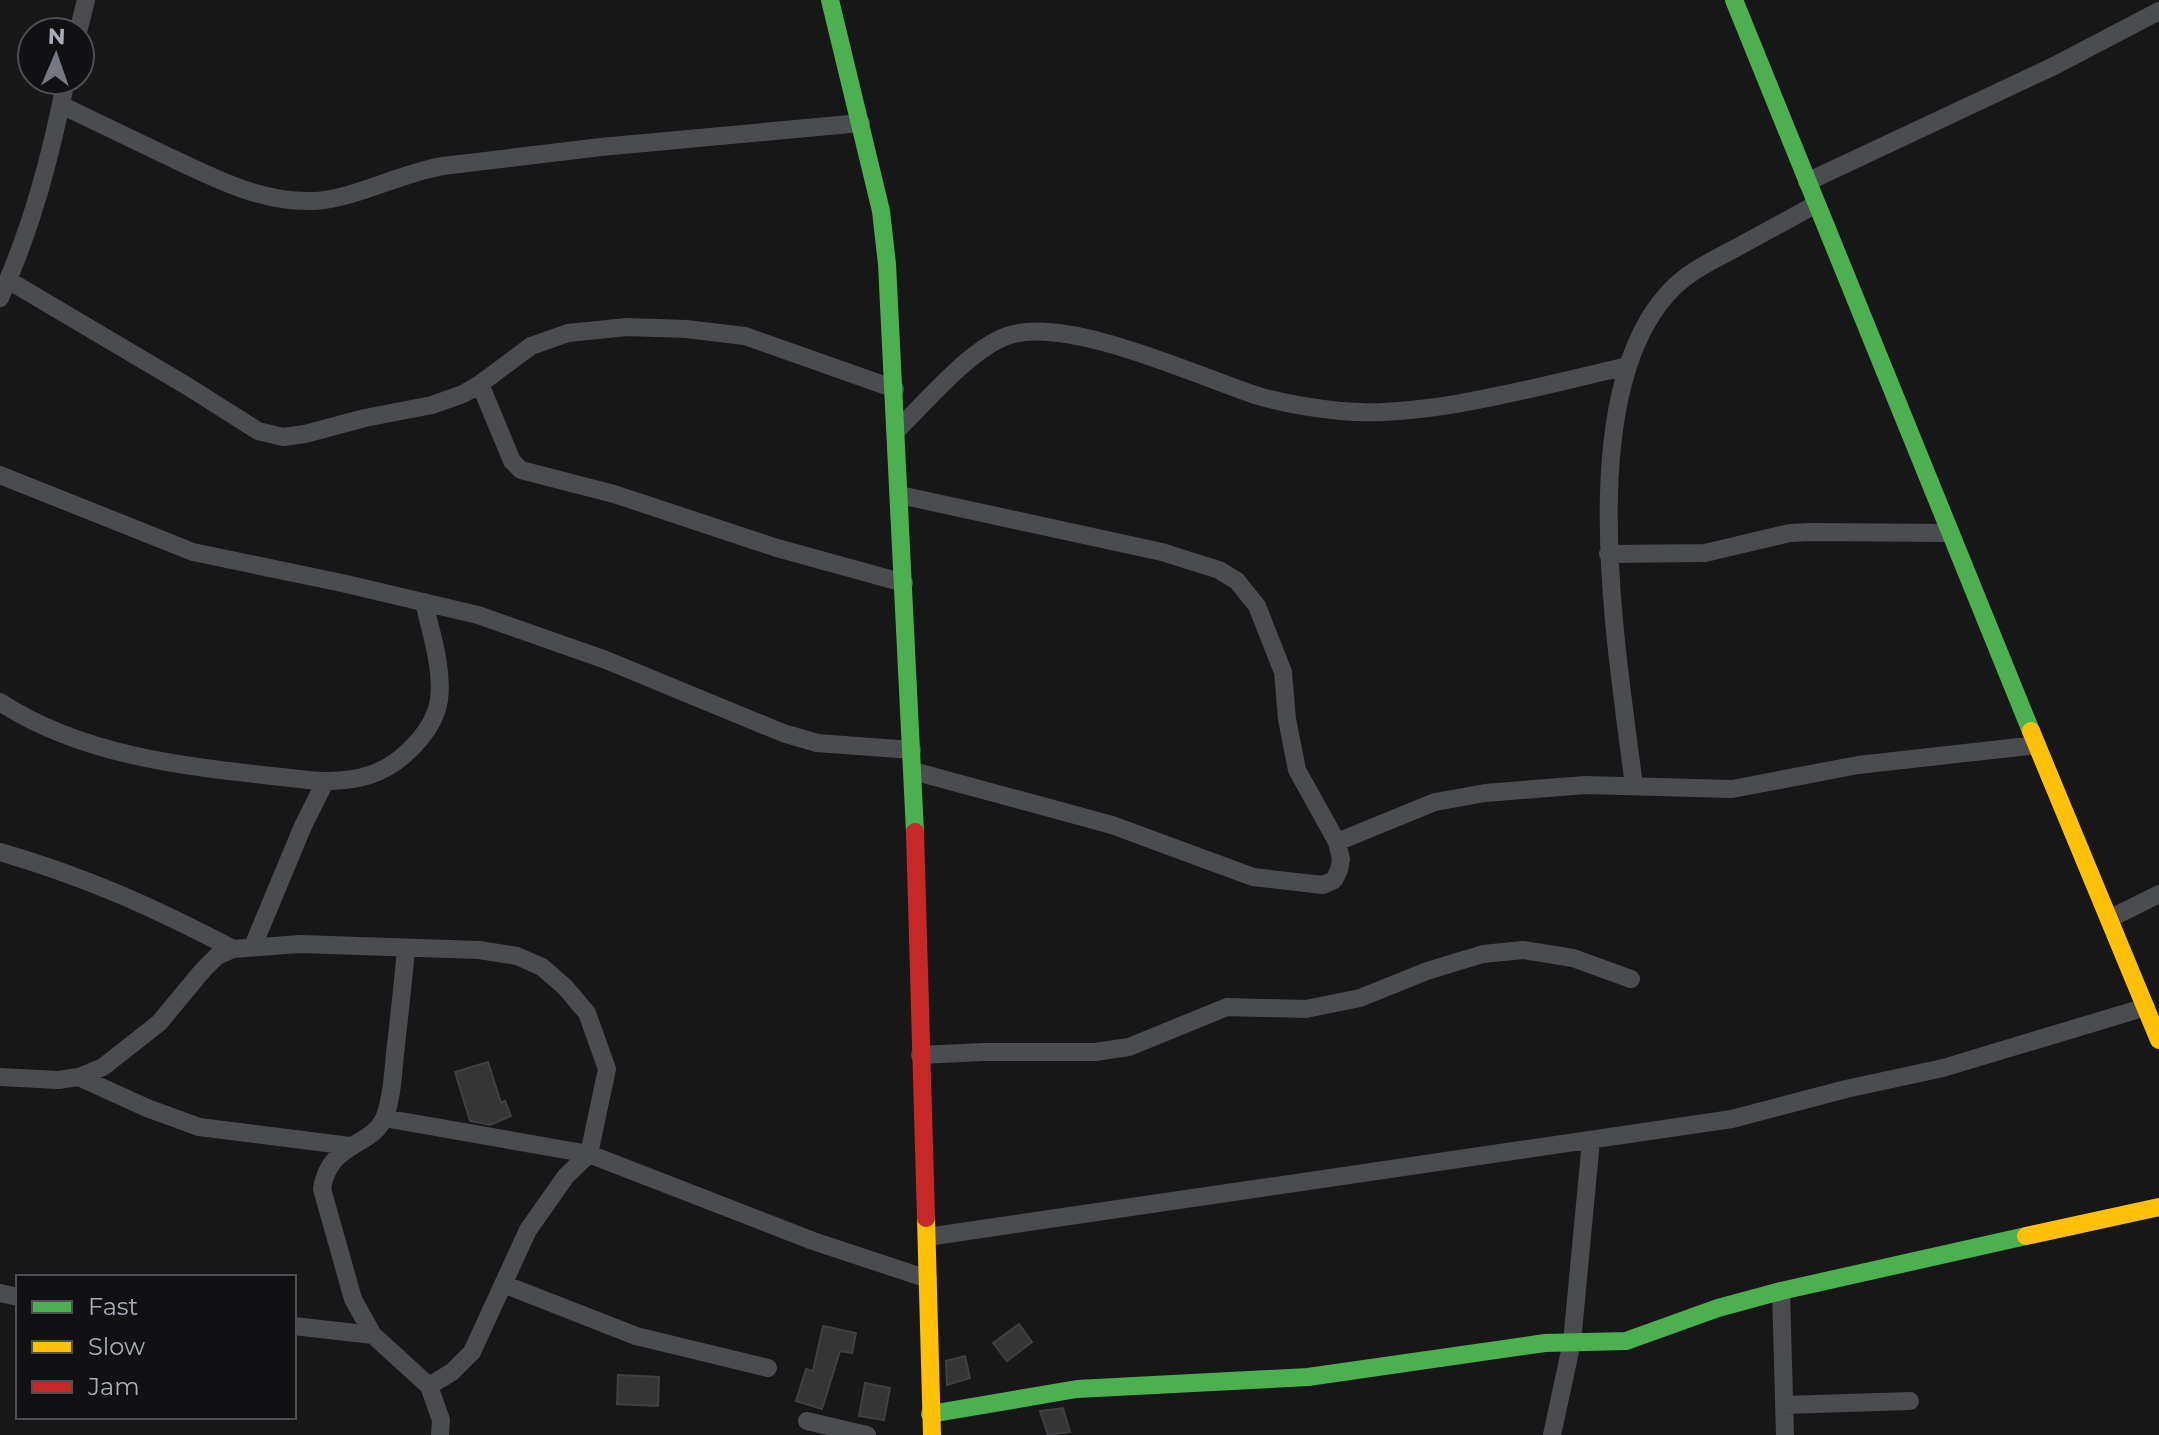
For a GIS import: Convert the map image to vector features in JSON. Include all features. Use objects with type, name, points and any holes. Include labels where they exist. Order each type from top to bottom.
[{"type":"street","points":[[830,0],[881,211],[895,389],[913,771],[932,1435]]},
{"type":"street","points":[[1736,1],[1949,533],[2159,1040]]},
{"type":"street","points":[[1807,182],[2054,66],[2159,11]]},
{"type":"street","points":[[0,298],[50,158],[63,96]]},
{"type":"street","points":[[61,105],[239,187],[279,198],[315,201],[341,196],[420,169],[601,147],[861,123]]},
{"type":"street","points":[[1634,786],[1608,554],[1615,428],[1628,366],[1657,307],[1675,286],[1701,267],[1816,204]]},
{"type":"street","points":[[8,280],[258,431],[283,437],[404,412],[463,394],[531,346],[568,333],[627,327],[686,329],[745,336],[895,389]]},
{"type":"street","points":[[897,430],[982,349],[1009,335],[1038,333],[1078,336],[1142,354],[1255,395],[1345,411],[1403,409],[1456,402],[1628,366]]},
{"type":"street","points":[[480,384],[512,461],[521,470],[614,494],[741,537],[904,583]]},
{"type":"street","points":[[0,475],[193,552],[478,615],[592,655],[817,743],[912,750]]},
{"type":"street","points":[[900,495],[1162,552],[1219,570],[1237,581],[1257,606],[1283,672],[1287,719],[1297,770],[1337,842],[1341,859],[1339,870],[1334,880],[1323,885],[1253,877],[1124,829],[913,771]]},
{"type":"street","points":[[1608,554],[1705,553],[1790,533],[1949,533]]},
{"type":"street","points":[[0,702],[47,729],[125,753],[239,772],[325,782],[378,773],[399,762],[433,720],[439,702],[439,675],[424,602]]},
{"type":"street","points":[[1337,842],[1435,802],[1458,797],[1585,785],[1732,789],[1858,765],[2037,745]]},
{"type":"street","points":[[253,946],[303,826],[325,782]]},
{"type":"street","points":[[0,852],[98,883],[155,908],[233,949]]},
{"type":"street","points":[[2109,919],[2159,894]]},
{"type":"street","points":[[0,1077],[58,1080],[79,1077],[103,1067],[159,1023],[210,963],[233,949],[300,944],[479,950],[517,956],[542,967],[565,987],[587,1013],[607,1069],[589,1154],[566,1176],[528,1230],[472,1352],[452,1372],[429,1386]]},
{"type":"street","points":[[406,949],[392,1077],[384,1118],[372,1132],[333,1160],[325,1173],[322,1189],[353,1299],[373,1335],[429,1386],[441,1420],[440,1435]]},
{"type":"street","points":[[920,1055],[1095,1052],[1129,1047],[1227,1007],[1306,1009],[1360,998],[1427,971],[1483,954],[1523,950],[1573,958],[1631,979]]},
{"type":"street","points":[[927,1237],[1732,1119],[1943,1068],[2146,1007]]},
{"type":"street","points":[[79,1077],[147,1108],[199,1127],[350,1146]]},
{"type":"street","points":[[384,1118],[589,1154],[813,1241],[928,1279]]},
{"type":"street","points":[[1552,1435],[1572,1342],[1591,1141]]},
{"type":"street","points":[[930,1414],[1077,1389],[1308,1377],[1522,1346],[1626,1341],[1718,1308],[1781,1291],[2159,1207]]},
{"type":"street","points":[[503,1284],[636,1336],[768,1368]]},
{"type":"street","points":[[1781,1291],[1785,1435]]},
{"type":"street","points":[[296,1326],[373,1335]]},
{"type":"street","points":[[1784,1405],[1910,1401]]},
{"type":"street","points":[[807,1421],[867,1435]]},
{"type":"building","points":[[488,1062],[501,1103],[505,1101],[511,1116],[490,1125],[470,1121],[455,1072]]},
{"type":"building","points":[[1019,1324],[1032,1342],[1007,1361],[993,1343]]},
{"type":"building","points":[[823,1326],[856,1333],[852,1353],[840,1351],[822,1409],[796,1401],[806,1369],[813,1371]]},
{"type":"building","points":[[965,1356],[970,1378],[947,1385],[946,1361]]},
{"type":"building","points":[[618,1375],[659,1377],[658,1406],[617,1404]]},
{"type":"building","points":[[865,1383],[890,1388],[884,1420],[859,1416]]},
{"type":"building","points":[[1063,1408],[1070,1432],[1048,1435],[1040,1411]]},
{"type":"traffic: fast","points":[[830,0],[881,211],[887,264],[915,832]]},
{"type":"traffic: fast","points":[[1734,0],[2031,731]]},
{"type":"traffic: fast","points":[[930,1414],[1077,1389],[1308,1377],[1545,1343],[1626,1341],[1718,1308],[1781,1291],[2026,1236]]},
{"type":"traffic: slow","points":[[2031,731],[2159,1040]]},
{"type":"traffic: slow","points":[[2026,1236],[2159,1207]]},
{"type":"traffic: slow","points":[[926,1218],[932,1435]]},
{"type":"traffic: jam","points":[[915,832],[926,1218]]}]
